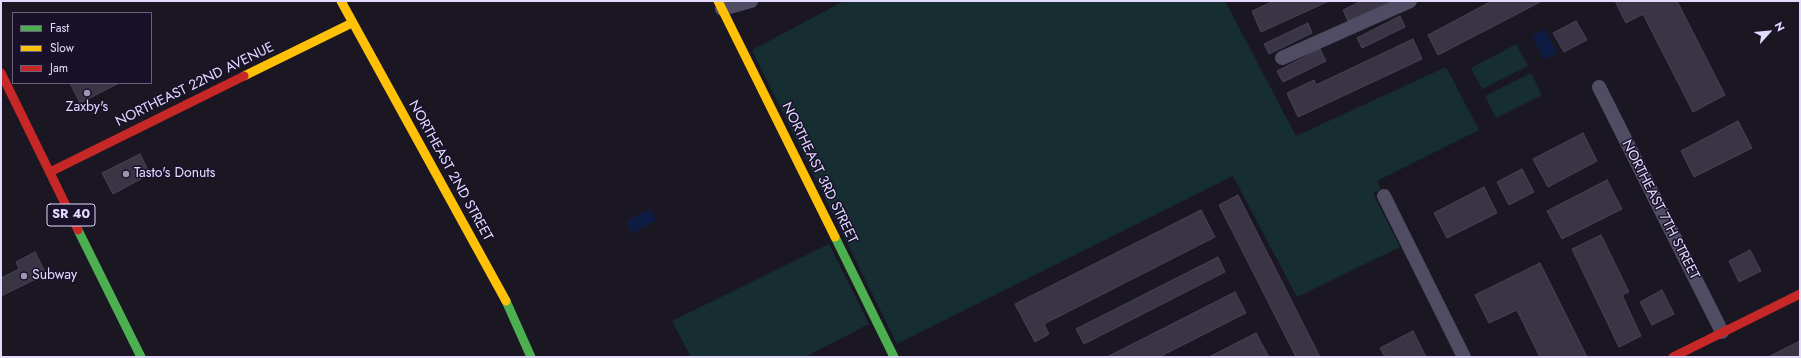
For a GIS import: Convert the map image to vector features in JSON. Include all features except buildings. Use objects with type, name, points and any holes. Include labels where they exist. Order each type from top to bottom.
[{"type":"street","name":"NORTHEAST 2ND STREET","points":[[341,1],[502,292],[531,357]]},
{"type":"street","points":[[720,5],[751,1]]},
{"type":"street","points":[[1282,58],[1410,1]]},
{"type":"street","name":"NORTHEAST 3RD STREET","points":[[720,5],[894,357]]},
{"type":"street","name":"NORTHEAST 22ND AVENUE","points":[[50,172],[352,23]]},
{"type":"street","name":"SR 40","points":[[1,73],[142,357]]},
{"type":"street","name":"NORTHEAST 7TH STREET","points":[[1599,87],[1722,332]]},
{"type":"street","points":[[1384,196],[1464,357]]},
{"type":"street","points":[[1673,357],[1800,294]]},
{"type":"green space","points":[[844,1],[1225,1],[1296,136],[1446,67],[1479,130],[1377,181],[1381,189],[1373,193],[1400,247],[1297,297],[1233,176],[897,344],[752,50]]},
{"type":"green space","points":[[1516,44],[1528,66],[1482,89],[1471,68]]},
{"type":"green space","points":[[1531,73],[1542,95],[1496,118],[1485,96]]},
{"type":"green space","points":[[829,244],[869,324],[805,357],[691,357],[672,321]]},
{"type":"water","points":[[1545,29],[1557,53],[1544,60],[1532,36]]},
{"type":"water","points":[[650,209],[656,220],[632,233],[626,221]]},
{"type":"traffic: fast","points":[[78,230],[141,357]]},
{"type":"traffic: fast","points":[[835,237],[894,357]]},
{"type":"traffic: fast","points":[[506,301],[531,357]]},
{"type":"traffic: slow","points":[[341,1],[506,301]]},
{"type":"traffic: slow","points":[[718,1],[835,237]]},
{"type":"traffic: slow","points":[[244,76],[352,23]]},
{"type":"traffic: jam","points":[[1,73],[78,230]]},
{"type":"traffic: jam","points":[[50,172],[244,76]]},
{"type":"traffic: jam","points":[[1673,357],[1800,294]]},
{"type":"place","name":"Zaxby's","points":[[87,93]]},
{"type":"place","name":"Tasto's Donuts","points":[[126,174]]},
{"type":"place","name":"Subway","points":[[24,276]]}]
